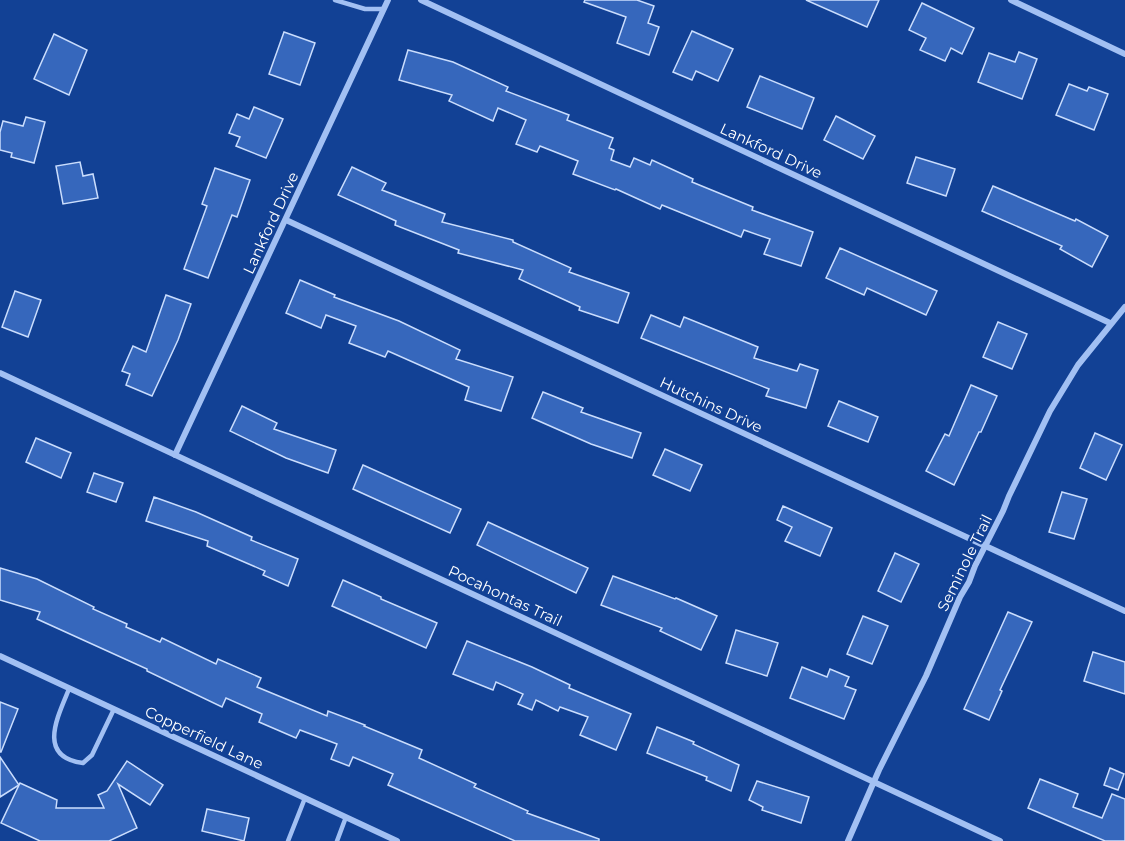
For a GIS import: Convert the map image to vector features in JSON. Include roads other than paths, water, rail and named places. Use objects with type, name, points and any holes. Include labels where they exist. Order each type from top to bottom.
[{"type":"street","name":"Lankford Drive","points":[[175,455],[388,0]]},
{"type":"street","name":"Lankford Drive","points":[[421,0],[1110,323]]},
{"type":"street","points":[[1011,0],[1125,54]]},
{"type":"street","name":"Hutchins Drive","points":[[286,220],[1125,611]]},
{"type":"street","name":"Seminole Trail","points":[[848,841],[1050,411],[1078,365],[1110,323],[1125,308]]},
{"type":"street","name":"Pocahontas Trail","points":[[0,373],[1000,841]]},
{"type":"street","name":"Copperfield Lane","points":[[0,656],[397,841]]},
{"type":"lane","points":[[335,0],[355,8],[384,9]]},
{"type":"lane","points":[[69,688],[53,743],[58,753],[70,761],[83,763],[92,755],[114,709]]},
{"type":"lane","points":[[288,841],[305,798]]},
{"type":"lane","points":[[337,841],[346,817]]}]
